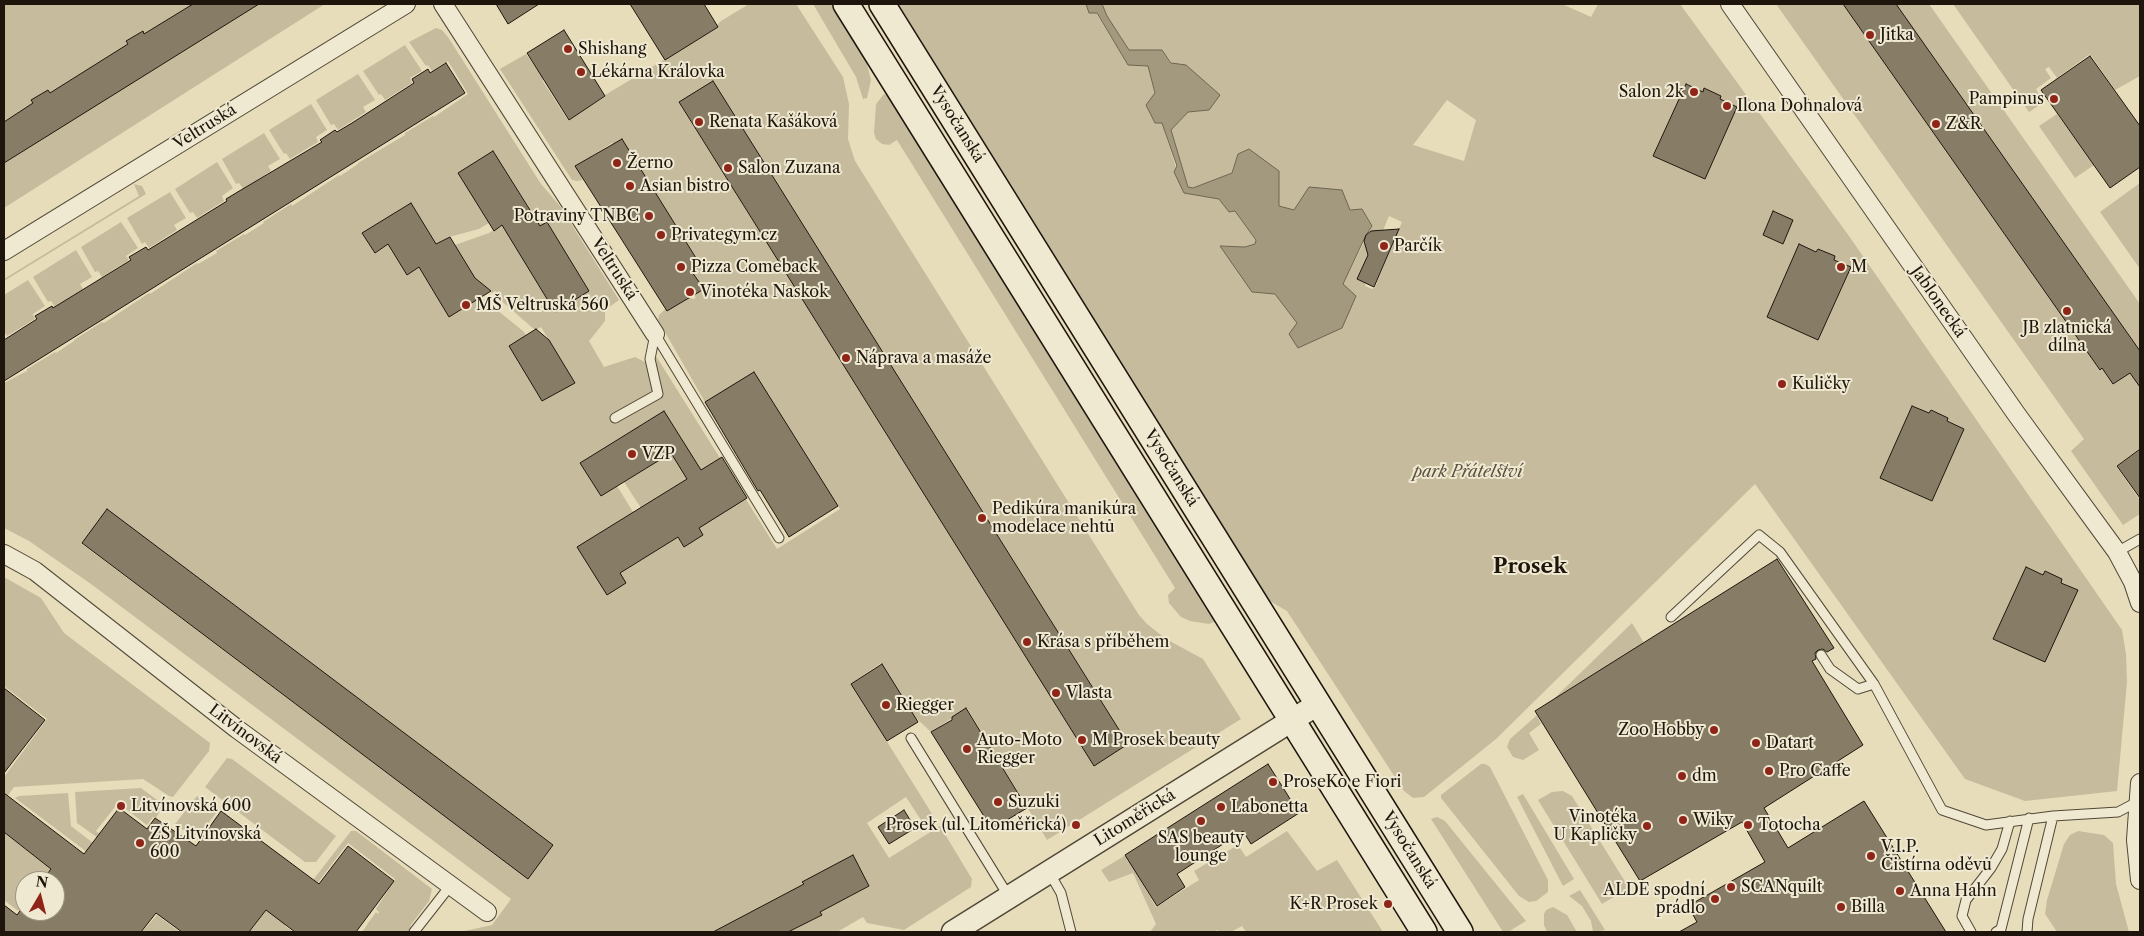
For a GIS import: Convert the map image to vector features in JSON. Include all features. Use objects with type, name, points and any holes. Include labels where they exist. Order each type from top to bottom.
[{"type":"main road","name":"Vysočanská","points":[[846,4],[1424,932]]},
{"type":"main road","name":"Vysočanská","points":[[882,4],[1460,932]]},
{"type":"street","name":"Veltruská","points":[[4,251],[406,4]]},
{"type":"street","name":"Veltruská","points":[[442,4],[655,334]]},
{"type":"street","name":"Jablonecká","points":[[1730,4],[2011,406],[2116,552],[2134,582],[2140,603]]},
{"type":"street","name":"Litvínovská","points":[[4,554],[35,571],[238,729],[487,912]]},
{"type":"street","name":"Litoměřická","points":[[953,932],[1318,704]]},
{"type":"street","points":[[2140,783],[2136,840],[2140,880]]},
{"type":"lane","points":[[615,418],[658,394],[650,360],[655,334]]},
{"type":"lane","points":[[655,334],[779,538]]},
{"type":"lane","points":[[1671,617],[1760,535],[1780,552],[1874,684],[1942,810],[1986,825],[2029,818],[2118,812],[2139,801]]},
{"type":"lane","points":[[2116,552],[2140,539]]},
{"type":"lane","points":[[1822,656],[1830,669],[1858,689],[1874,684]]},
{"type":"lane","points":[[911,738],[1009,897]]},
{"type":"lane","points":[[2027,932],[2028,919],[2054,816]]},
{"type":"lane","points":[[1996,932],[2000,929],[2029,818]]},
{"type":"lane","points":[[1971,932],[1962,916],[1966,900],[1991,868],[2002,849],[2010,821]]},
{"type":"lane","points":[[1049,872],[1061,893],[1071,932]]},
{"type":"lane","points":[[414,932],[450,886]]},
{"type":"green space","points":[[4,4],[193,4],[144,34],[142,31],[126,41],[128,44],[50,93],[48,90],[32,100],[33,103],[4,122]]},
{"type":"green space","points":[[251,4],[325,4],[4,208],[4,163]]},
{"type":"green space","points":[[749,4],[796,4],[843,77],[849,104],[848,139],[855,161],[1139,615],[1166,639],[1203,659],[1241,719],[1047,840],[967,708],[931,732],[915,717],[881,663],[851,684],[934,817],[923,823],[906,797],[867,823],[889,858],[940,826],[972,879],[971,887],[904,930],[867,923],[863,917],[837,932],[788,932],[821,916],[820,912],[869,886],[853,855],[803,882],[804,884],[713,932],[460,932],[492,925],[511,899],[91,584],[29,541],[4,528],[4,383],[56,353],[197,263],[217,253],[216,251],[245,235],[291,204],[292,206],[468,94],[448,61],[432,71],[428,65],[426,66],[409,42],[436,28],[442,30],[448,37],[541,184],[560,206],[619,300],[605,310],[605,321],[589,341],[604,367],[635,357],[645,362],[656,356],[777,549],[840,509],[754,373],[705,402],[658,320],[659,315],[666,308],[668,311],[691,297],[692,299],[696,298],[694,295],[703,289],[692,272],[701,265],[622,139],[614,145],[612,143],[576,166],[583,180],[572,180],[500,69],[526,54],[544,79],[542,80],[568,120],[605,97],[605,95],[717,28],[721,21]],"holes":[[[713,81],[1128,743],[1094,765],[679,103]],[[493,151],[528,206],[538,228],[547,222],[589,291],[555,312],[513,243],[519,214],[489,233],[455,245],[475,278],[535,330],[541,327],[575,383],[542,401],[509,346],[526,335],[523,331],[481,297],[449,317],[419,267],[407,275],[388,244],[375,253],[362,233],[411,203],[436,244],[449,237],[479,229],[489,223],[458,173]],[[664,411],[685,444],[624,482],[641,508],[711,464],[695,522],[703,535],[684,547],[678,537],[620,573],[578,547],[633,512],[617,486],[601,496],[580,463]],[[107,510],[553,845],[438,811],[82,544]]]},
{"type":"green space","points":[[813,4],[832,4],[865,56],[871,80],[867,98],[863,99],[856,77]]},
{"type":"green space","name":"park Přátelství","points":[[897,4],[1086,4],[1089,13],[1096,13],[1128,65],[1148,66],[1162,123],[1184,193],[1219,199],[1229,212],[1235,211],[1256,240],[1255,244],[1245,247],[1221,246],[1252,292],[1275,294],[1297,323],[1343,284],[1364,241],[1370,250],[1358,279],[1366,283],[1365,286],[1372,289],[1375,287],[1402,222],[1389,216],[1382,233],[1371,231],[1368,233],[1372,226],[1362,209],[1294,210],[1279,206],[1279,171],[1238,154],[1232,173],[1193,188],[1188,187],[1171,130],[1188,112],[1209,110],[1162,50],[1129,50],[1107,16],[1102,4],[1562,4],[1591,17],[1598,4],[1680,4],[1849,236],[2122,630],[2126,654],[2127,682],[2117,791],[2025,801],[1965,779],[1755,484],[1496,739],[1424,797],[1413,798],[1404,791],[1287,611],[1268,600]],"holes":[[[1686,84],[1703,92],[1705,88],[1721,96],[1720,99],[1737,107],[1705,179],[1653,156]],[[1447,100],[1476,120],[1464,161],[1413,145]],[[1773,211],[1793,220],[1783,244],[1763,235]],[[1799,245],[1816,252],[1818,249],[1835,256],[1834,259],[1851,268],[1818,340],[1767,317]],[[1912,406],[1929,413],[1931,410],[1948,418],[1947,421],[1964,429],[1932,501],[1880,478]],[[2026,567],[2043,575],[2045,571],[2062,579],[2061,583],[2078,590],[1994,639]]]},
{"type":"green space","points":[[1776,4],[1843,4],[2099,369],[2102,368],[2113,384],[2130,373],[2132,376],[2140,370],[2140,448],[2116,466],[2140,500],[2140,514],[2123,525],[2071,451],[2084,439]]},
{"type":"green space","points":[[1896,4],[1929,4],[2140,304],[2140,351]]},
{"type":"green space","points":[[1953,4],[2140,4],[2140,76],[2115,90],[2090,54],[2057,78],[2049,67],[2045,69],[2051,78],[2036,89],[2044,102],[2029,112]]},
{"type":"green space","points":[[405,45],[422,71],[410,78],[412,83],[385,100],[381,94],[379,95],[363,71]]},
{"type":"green space","points":[[358,74],[375,100],[363,107],[366,112],[338,130],[334,124],[331,125],[316,100]]},
{"type":"green space","points":[[884,94],[889,95],[1216,617],[1214,622],[1209,624],[1190,621],[1181,617],[1169,603],[1168,595],[1175,588],[897,140],[889,145],[882,144],[876,139],[874,133],[876,104]]},
{"type":"green space","points":[[311,104],[327,130],[316,137],[318,142],[290,159],[286,153],[284,154],[269,130]]},
{"type":"green space","points":[[2057,114],[2094,165],[2075,178],[2039,126]]},
{"type":"green space","points":[[264,133],[280,159],[268,166],[271,171],[243,189],[239,183],[236,184],[222,159]]},
{"type":"green space","points":[[217,162],[233,188],[222,196],[224,201],[197,218],[193,212],[190,213],[175,189]]},
{"type":"green space","points":[[2140,183],[2140,269],[2100,212]]},
{"type":"green space","points":[[134,184],[142,186],[146,194],[4,281],[4,279],[139,196]]},
{"type":"green space","points":[[170,192],[186,218],[174,225],[177,230],[149,248],[145,242],[142,244],[127,218]]},
{"type":"green space","points":[[121,222],[138,248],[126,256],[129,260],[102,277],[98,271],[95,272],[81,247]]},
{"type":"green space","points":[[76,250],[92,277],[80,284],[83,289],[55,307],[51,301],[48,302],[33,277]]},
{"type":"green space","points":[[28,280],[45,306],[33,314],[35,319],[7,336],[4,331],[4,295]]},
{"type":"green space","points":[[4,577],[41,598],[64,633],[210,743],[209,751],[173,797],[143,779],[14,787],[4,801],[4,777],[47,719],[4,686]]},
{"type":"green space","points":[[1632,623],[1644,643],[1563,694],[1537,716],[1541,724],[1529,733],[1539,750],[1523,760],[1513,757],[1507,747],[1510,739]]},
{"type":"green space","points":[[227,758],[232,759],[336,836],[316,862],[305,862],[205,787]]},
{"type":"green space","points":[[1481,764],[1490,767],[1548,880],[1548,892],[1536,901],[1529,902],[1519,896],[1441,798],[1441,795]]},
{"type":"green space","points":[[141,788],[160,802],[162,808],[156,818],[153,817],[147,825],[118,803],[96,831],[104,837],[102,841],[77,823],[75,792]]},
{"type":"green space","points":[[1563,791],[1572,796],[1629,888],[1602,904],[1538,800],[1552,792]]},
{"type":"green space","points":[[68,793],[71,826],[97,846],[91,855],[15,798],[19,796]]},
{"type":"green space","points":[[1523,794],[1574,879],[1563,886],[1517,797]]},
{"type":"green space","points":[[197,796],[219,809],[199,836],[207,842],[205,845],[175,824]]},
{"type":"green space","points":[[1437,817],[1445,821],[1526,921],[1508,932],[1503,932],[1431,819]]},
{"type":"green space","points":[[351,831],[356,831],[432,889],[429,901],[410,926],[417,932],[362,932],[376,912],[378,914],[379,912],[376,909],[395,879],[348,843],[301,905],[299,898]]},
{"type":"green space","points":[[1287,831],[1317,871],[1337,860],[1383,932],[1246,932],[1242,926],[1231,932],[1217,930],[1215,932],[1150,932],[1156,924],[1133,873],[1109,882],[1101,870],[1126,855],[1156,907],[1199,880],[1194,871],[1238,845],[1246,857]]},
{"type":"green space","points":[[2078,831],[2104,835],[2113,843],[2116,884],[2129,932],[2057,932],[2045,914],[2047,900],[2064,844],[2070,835]]},
{"type":"green space","points":[[4,832],[51,869],[49,871],[15,871],[15,909],[4,900]]},
{"type":"green space","points":[[1580,890],[1605,930],[1593,932],[1591,921],[1582,906],[1569,896]]},
{"type":"green space","points":[[278,895],[293,916],[285,926],[293,932],[250,932]]},
{"type":"green space","points":[[1553,907],[1567,915],[1577,932],[1547,932],[1544,925],[1544,914],[1546,910]]},
{"type":"green space","points":[[157,915],[180,932],[142,932]]},
{"type":"shaded area","points":[[1086,4],[1102,4],[1107,16],[1129,50],[1162,50],[1171,63],[1186,65],[1220,95],[1209,110],[1188,112],[1171,130],[1188,187],[1193,188],[1232,173],[1238,154],[1249,149],[1279,171],[1279,206],[1294,210],[1309,187],[1342,190],[1350,210],[1362,209],[1372,226],[1343,284],[1356,296],[1342,328],[1298,348],[1289,334],[1297,323],[1275,294],[1252,292],[1220,246],[1245,247],[1255,244],[1256,240],[1235,211],[1229,212],[1219,199],[1184,193],[1174,172],[1177,166],[1162,123],[1155,123],[1146,105],[1155,93],[1148,66],[1128,65],[1097,13],[1089,13]]},
{"type":"building","points":[[193,4],[259,4],[4,163],[4,122],[33,103],[31,100],[48,90],[50,93],[128,44],[126,41],[143,31],[144,34]]},
{"type":"building","points":[[496,4],[539,4],[508,24]]},
{"type":"building","points":[[630,4],[704,4],[718,27],[665,60]]},
{"type":"building","points":[[1843,4],[1896,4],[2140,351],[2140,387],[2130,373],[2113,384],[2102,368],[2100,370]]},
{"type":"building","points":[[564,30],[605,96],[569,120],[527,53]]},
{"type":"building","points":[[2090,56],[2140,126],[2140,167],[2110,188],[2041,90]]},
{"type":"building","points":[[446,63],[465,93],[4,381],[4,340],[37,319],[35,316],[52,306],[53,308],[131,260],[129,257],[146,247],[148,250],[227,201],[226,199],[322,142],[320,140],[335,130],[337,132],[414,83],[412,79],[428,69],[430,73]]},
{"type":"building","points":[[713,81],[1128,744],[1094,766],[679,102]]},
{"type":"building","points":[[1686,84],[1703,92],[1704,88],[1721,96],[1720,99],[1737,107],[1705,179],[1653,156]]},
{"type":"building","points":[[622,139],[701,266],[692,272],[704,289],[667,311],[575,166]]},
{"type":"building","points":[[493,151],[540,226],[547,222],[589,291],[555,312],[502,225],[494,231],[458,173]]},
{"type":"building","points":[[411,203],[436,244],[450,237],[475,278],[491,291],[449,317],[419,267],[407,275],[388,244],[375,253],[362,233]]},
{"type":"building","points":[[1773,211],[1793,220],[1783,244],[1763,235]]},
{"type":"building","points":[[1399,229],[1374,287],[1357,279],[1368,255],[1364,241],[1366,235],[1371,231]]},
{"type":"building","points":[[1799,244],[1816,252],[1818,249],[1835,256],[1834,260],[1851,267],[1818,340],[1767,317]]},
{"type":"building","points":[[536,329],[549,340],[575,383],[542,401],[509,346]]},
{"type":"building","points":[[754,372],[838,506],[789,537],[760,490],[758,491],[705,402]]},
{"type":"building","points":[[1912,406],[1929,413],[1931,410],[1948,418],[1947,421],[1964,429],[1932,501],[1880,478]]},
{"type":"building","points":[[664,411],[701,470],[722,457],[747,498],[699,528],[703,535],[684,547],[678,537],[620,573],[626,583],[607,595],[577,547],[687,479],[671,453],[601,496],[580,463]]},
{"type":"building","points":[[2140,449],[2140,498],[2117,466]]},
{"type":"building","points":[[107,509],[553,845],[528,879],[82,543]]},
{"type":"building","points":[[1777,559],[1834,648],[1827,652],[1823,649],[1818,650],[1815,653],[1816,659],[1812,661],[1863,745],[1764,808],[1788,848],[1864,801],[1946,932],[1679,932],[1697,922],[1688,906],[1765,862],[1742,822],[1640,881],[1535,711]]},
{"type":"building","points":[[2026,567],[2043,575],[2045,571],[2062,579],[2061,583],[2078,590],[2045,662],[1993,639]]},
{"type":"building","points":[[882,664],[918,722],[887,741],[851,684]]},
{"type":"building","points":[[4,688],[45,720],[4,773]]},
{"type":"building","points":[[966,708],[1027,808],[992,829],[931,732],[952,720],[952,717]]},
{"type":"building","points":[[1268,764],[1299,813],[1251,844],[1243,831],[1177,874],[1185,887],[1157,906],[1125,855]]},
{"type":"building","points":[[4,793],[84,854],[119,808],[147,829],[155,818],[196,846],[221,811],[319,884],[348,846],[394,881],[356,932],[295,932],[266,910],[249,932],[182,932],[156,913],[141,932],[4,932],[4,905],[15,913],[15,921],[65,921],[65,871],[50,871],[51,869],[4,832]]},
{"type":"building","points":[[904,810],[915,828],[889,844],[878,827]]},
{"type":"building","points":[[853,855],[869,886],[820,912],[822,915],[788,932],[713,932],[804,884],[802,882]]},
{"type":"place","name":"Jitka","points":[[1870,35]]},
{"type":"place","name":"Shishang","points":[[568,49]]},
{"type":"place","name":"Lékárna Královka","points":[[581,72]]},
{"type":"place","name":"Salon 2k","points":[[1694,92]]},
{"type":"place","name":"Pampinus","points":[[2054,99]]},
{"type":"place","name":"Ilona Dohnalová","points":[[1727,106]]},
{"type":"place","name":"Renata Kašáková","points":[[699,122]]},
{"type":"place","name":"Z&R","points":[[1936,124]]},
{"type":"place","name":"Žerno","points":[[617,163]]},
{"type":"place","name":"Salon Zuzana","points":[[728,168]]},
{"type":"place","name":"Asian bistro","points":[[630,186]]},
{"type":"place","name":"Potraviny TNBC","points":[[649,216]]},
{"type":"place","name":"Privategym.cz","points":[[661,235]]},
{"type":"place","name":"Parčík","points":[[1384,246]]},
{"type":"place","name":"Pizza Comeback","points":[[681,267]]},
{"type":"place","name":"M","points":[[1841,267]]},
{"type":"place","name":"Vinotéka Naskok","points":[[690,292]]},
{"type":"place","name":"MŠ Veltruská 560","points":[[466,305]]},
{"type":"place","name":"JB zlatnická dílna","points":[[2067,311]]},
{"type":"place","name":"Náprava a masáže","points":[[846,358]]},
{"type":"place","name":"Kuličky","points":[[1782,384]]},
{"type":"place","name":"VZP","points":[[632,454]]},
{"type":"place","name":"Pedikúra manikúra modelace nehtů","points":[[982,518]]},
{"type":"place","name":"Krása s příběhem","points":[[1027,642]]},
{"type":"place","name":"Vlasta","points":[[1056,693]]},
{"type":"place","name":"Riegger","points":[[886,705]]},
{"type":"place","name":"Zoo Hobby","points":[[1714,730]]},
{"type":"place","name":"M Prosek beauty","points":[[1082,740]]},
{"type":"place","name":"Datart","points":[[1756,743]]},
{"type":"place","name":"Auto-Moto Riegger","points":[[967,749]]},
{"type":"place","name":"Pro Caffe","points":[[1769,771]]},
{"type":"place","name":"dm","points":[[1682,776]]},
{"type":"place","name":"ProseKo e Fiori","points":[[1273,782]]},
{"type":"place","name":"Suzuki","points":[[998,802]]},
{"type":"place","name":"Litvínovská 600","points":[[121,806]]},
{"type":"place","name":"Labonetta","points":[[1221,807]]},
{"type":"place","name":"Wiky","points":[[1683,820]]},
{"type":"place","name":"SAS beauty lounge","points":[[1201,821]]},
{"type":"place","name":"Prosek (ul. Litoměřická)","points":[[1076,825]]},
{"type":"place","name":"Totocha","points":[[1748,825]]},
{"type":"place","name":"Vinotéka U Kapličky","points":[[1647,826]]},
{"type":"place","name":"ZŠ Litvínovská 600","points":[[140,843]]},
{"type":"place","name":"V.I.P. Čistírna oděvů","points":[[1871,856]]},
{"type":"place","name":"SCANquilt","points":[[1731,887]]},
{"type":"place","name":"Anna Hahn","points":[[1900,891]]},
{"type":"place","name":"ALDE spodní prádlo","points":[[1715,899]]},
{"type":"place","name":"K+R Prosek","points":[[1388,904]]},
{"type":"place","name":"Billa","points":[[1841,907]]},
{"type":"district","name":"Prosek","points":[[1530,567]]}]
